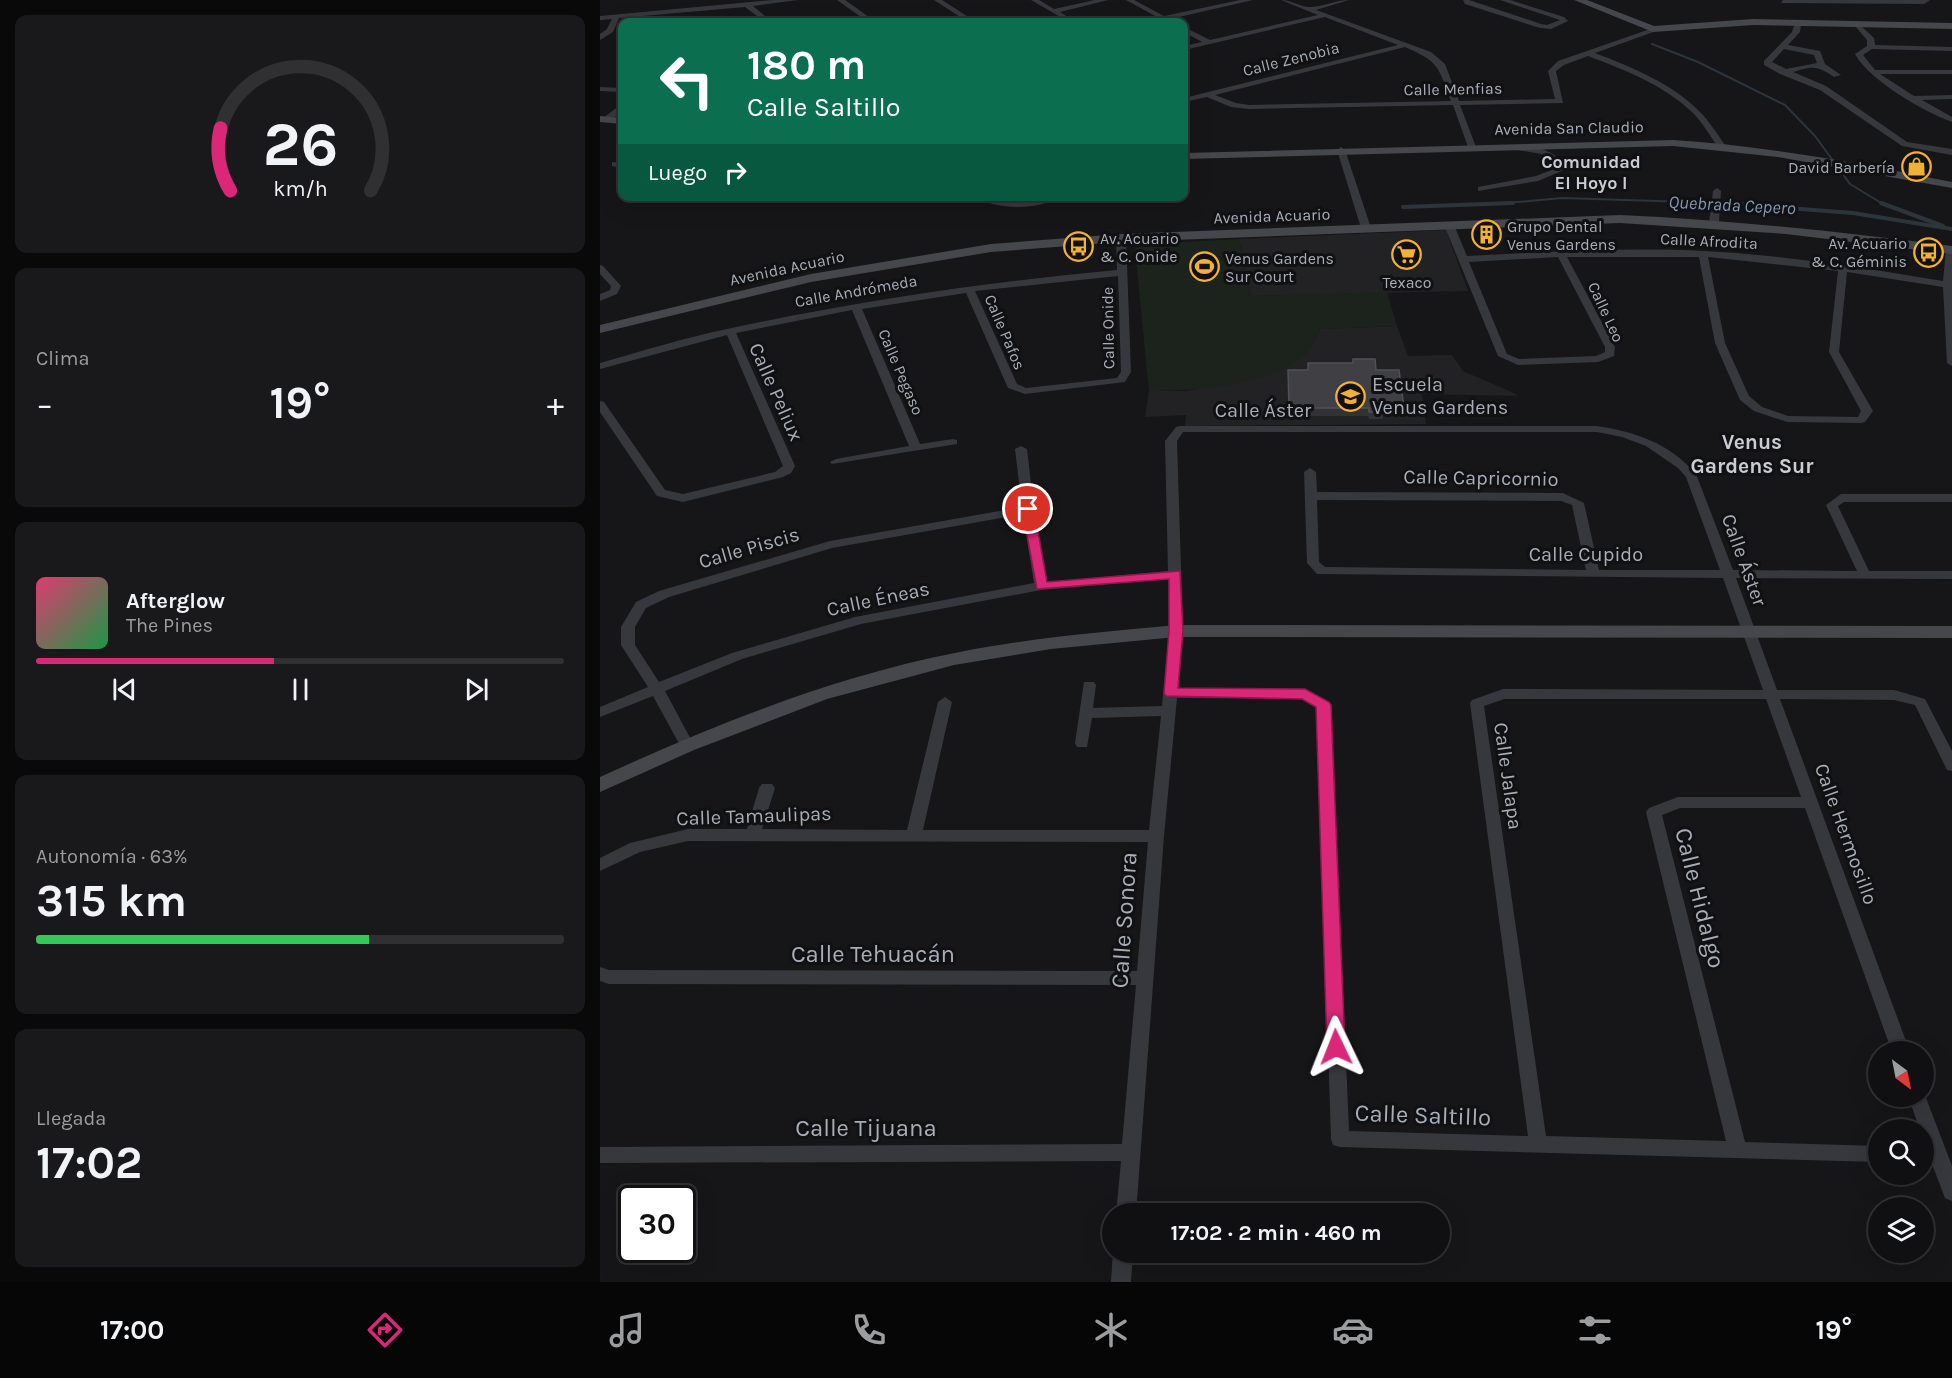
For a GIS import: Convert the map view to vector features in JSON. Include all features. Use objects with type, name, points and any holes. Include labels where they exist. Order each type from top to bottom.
[{"type":"street","points":[[600,18],[795,0]]},
{"type":"street","points":[[840,0],[866,18]]},
{"type":"street","points":[[937,0],[966,18]]},
{"type":"street","points":[[1034,0],[1066,18]]},
{"type":"street","points":[[1053,11],[1105,0]]},
{"type":"street","points":[[1129,0],[1164,18],[1250,0]]},
{"type":"street","points":[[1284,0],[1406,45],[1428,54],[1440,63],[1472,147]]},
{"type":"street","points":[[1310,9],[1346,0]]},
{"type":"street","points":[[1466,0],[1467,3],[1480,8],[1540,26],[1548,27],[1564,21],[1562,18],[1503,0]]},
{"type":"street","points":[[1579,0],[1653,29],[1744,23],[1952,26]]},
{"type":"street","points":[[1783,2],[1926,1]]},
{"type":"street","points":[[747,4],[763,18]]},
{"type":"street","points":[[1188,47],[1326,15]]},
{"type":"street","points":[[600,38],[610,30],[617,16]]},
{"type":"street","points":[[1797,24],[1796,32],[1767,63],[1822,88],[1889,131],[1905,144],[1952,152]]},
{"type":"street","points":[[1857,25],[1871,40],[1871,47]]},
{"type":"street","name":"Calle Menfias","points":[[1207,94],[1234,105],[1249,107],[1560,101],[1552,71],[1561,63],[1653,29]]},
{"type":"street","points":[[1188,31],[1208,42]]},
{"type":"street","name":"Calle Zenobia","points":[[1188,99],[1406,45]]},
{"type":"street","points":[[1782,46],[1817,53],[1822,65]]},
{"type":"street","points":[[1952,49],[1871,47],[1859,54],[1861,62],[1873,72],[1952,120]]},
{"type":"street","points":[[1588,53],[1634,70],[1675,94],[1697,113],[1721,145]]},
{"type":"street","points":[[1783,72],[1809,65],[1822,65],[1837,75]]},
{"type":"street","points":[[1873,72],[1952,72]]},
{"type":"street","points":[[600,88],[618,90]]},
{"type":"street","points":[[1915,98],[1952,97]]},
{"type":"street","points":[[603,120],[618,111]]},
{"type":"street","points":[[603,120],[618,121]]},
{"type":"street","name":"Avenida San Claudio","points":[[1188,156],[1673,143],[1721,145],[1773,152],[1952,184]]},
{"type":"street","points":[[1552,145],[1550,152],[1560,159],[1566,159]]},
{"type":"street","points":[[1481,189],[1538,178],[1562,169],[1560,164],[1544,152],[1513,146]]},
{"type":"street","points":[[1341,150],[1366,228]]},
{"type":"street","points":[[1714,222],[1718,191]]},
{"type":"street","points":[[992,201],[1047,201]]},
{"type":"street","name":"Avenida Acuario","points":[[600,329],[811,278],[991,248],[1121,238],[1620,219],[1714,222],[1775,227],[1952,250]]},
{"type":"street","points":[[1449,225],[1463,259]]},
{"type":"street","name":"Calle Onide","points":[[1121,238],[1126,372],[1121,380]]},
{"type":"street","points":[[1952,250],[1950,284],[1952,363]]},
{"type":"street","name":"Calle Afrodita","points":[[1463,259],[1638,252],[1703,254],[1843,269],[1950,284]]},
{"type":"street","name":"Calle Leo","points":[[1463,259],[1503,356],[1518,362],[1598,359],[1610,354],[1610,347],[1561,254]]},
{"type":"street","points":[[1703,254],[1720,343],[1744,398],[1758,409],[1787,419],[1861,420],[1867,411],[1834,352],[1843,269]]},
{"type":"street","points":[[600,268],[616,286],[614,292],[603,297]]},
{"type":"street","name":"Calle Andrómeda","points":[[600,366],[730,331],[856,307],[1034,279],[1122,273]]},
{"type":"street","name":"Calle Pafos","points":[[969,288],[1012,386],[1025,391],[1121,380]]},
{"type":"street","name":"Calle Pegaso","points":[[856,307],[916,449]]},
{"type":"street","name":"Calle Peliux","points":[[604,422],[661,493],[683,498],[779,476],[787,471],[789,466],[730,331]]},
{"type":"street","points":[[600,404],[604,422]]},
{"type":"street","name":"Calle Áster","points":[[1171,449],[1171,441],[1180,429],[1597,429],[1622,433],[1657,445],[1681,462],[1692,476],[1749,632]]},
{"type":"street","points":[[836,462],[953,442]]},
{"type":"street","points":[[1021,449],[1041,586]]},
{"type":"street","name":"Calle Sonora","points":[[1127,1203],[1156,836],[1176,631],[1171,449]]},
{"type":"street","name":"Calle Cupido","points":[[1310,472],[1313,563],[1322,571],[1952,575]]},
{"type":"street","name":"Calle Capricornio","points":[[1311,496],[1563,497],[1578,503],[1593,574]]},
{"type":"street","points":[[1865,575],[1832,505],[1841,498],[1952,498]]},
{"type":"street","name":"Calle Piscis","points":[[687,745],[656,688],[628,645],[628,627],[641,605],[663,594],[830,544],[1028,509]]},
{"type":"street","name":"Calle Éneas","points":[[600,712],[737,656],[860,620],[1041,586],[1176,574]]},
{"type":"street","points":[[600,785],[687,745],[821,694],[954,659],[1051,643],[1176,631],[1952,632]]},
{"type":"street","name":"Calle Hermosillo","points":[[1749,632],[1897,1041]]},
{"type":"street","points":[[1082,743],[1089,685]]},
{"type":"street","name":"Calle Saltillo","points":[[1171,693],[1305,694],[1323,705],[1340,1138],[1868,1154]]},
{"type":"street","name":"Calle Jalapa","points":[[1538,1144],[1477,703],[1503,694],[1894,695],[1920,702],[1952,766]]},
{"type":"street","points":[[914,834],[945,702]]},
{"type":"street","points":[[1087,713],[1168,711]]},
{"type":"street","points":[[753,834],[767,788]]},
{"type":"street","name":"Calle Hidalgo","points":[[1738,1150],[1654,812],[1678,801],[1811,803]]},
{"type":"street","name":"Calle Tamaulipas","points":[[600,865],[636,846],[688,835],[1156,836]]},
{"type":"street","name":"Calle Tehuacán","points":[[600,974],[609,977],[1146,978]]},
{"type":"street","name":"Calle Tijuana","points":[[600,1155],[1131,1152]]},
{"type":"street","points":[[1934,1161],[1952,1192]]},
{"type":"street","points":[[1121,1282],[1122,1263]]},
{"type":"shaded area","points":[[1446,230],[1468,291],[1251,296],[1239,239]]},
{"type":"shaded area","points":[[1239,239],[1251,296],[1387,292],[1397,326],[1320,329],[1312,346],[1299,359],[1281,370],[1260,378],[1236,384],[1189,390],[1149,391],[1135,249],[1147,244]]},
{"type":"shaded area","points":[[1397,326],[1408,356],[1452,355],[1463,371],[1517,396],[1422,394],[1426,424],[1185,426],[1186,415],[1145,417],[1149,391],[1186,391],[1272,373],[1294,362],[1311,347],[1320,329]]},
{"type":"building","points":[[1353,359],[1375,359],[1376,370],[1399,370],[1404,408],[1383,408],[1383,412],[1369,412],[1369,408],[1289,408],[1288,370],[1308,370],[1308,363],[1353,363]]},
{"type":"waterway","points":[[1652,44],[1698,62],[1785,105],[1815,136],[1850,184],[1882,203]]},
{"type":"waterway","name":"Quebrada Cepero","points":[[1504,203],[1562,198],[1728,203]]},
{"type":"waterway","name":"Quebrada Cepero","points":[[1403,207],[1504,203]]},
{"type":"waterway","name":"Quebrada Cepero","points":[[1497,204],[1504,203]]},
{"type":"waterway","name":"Quebrada Cepero","points":[[1504,203],[1513,203]]},
{"type":"waterway","name":"Quebrada Cepero","points":[[1728,203],[1752,204]]},
{"type":"waterway","name":"Quebrada Cepero","points":[[1728,203],[1853,213],[1952,229]]},
{"type":"waterway","points":[[1882,203],[1943,226]]},
{"type":"place","name":"David Barbería","points":[[1916,167]]},
{"type":"place","name":"Grupo Dental Venus Gardens","points":[[1486,235]]},
{"type":"place","name":"Av. Acuario & C. Onide","points":[[1079,247]]},
{"type":"place","name":"Av. Acuario & C. Géminis","points":[[1928,252]]},
{"type":"place","name":"Texaco","points":[[1407,254]]},
{"type":"place","name":"Venus Gardens Sur Court","points":[[1204,267]]},
{"type":"place","name":"Escuela Venus Gardens","points":[[1351,396]]},
{"type":"district","name":"Comunidad El Hoyo I","points":[[1591,172]]},
{"type":"district","name":"Venus Gardens Sur","points":[[1752,454]]},
{"type":"route","points":[[1028,509],[1041,586],[1176,574],[1176,631],[1171,693],[1305,694],[1323,705],[1336,1047]]}]
